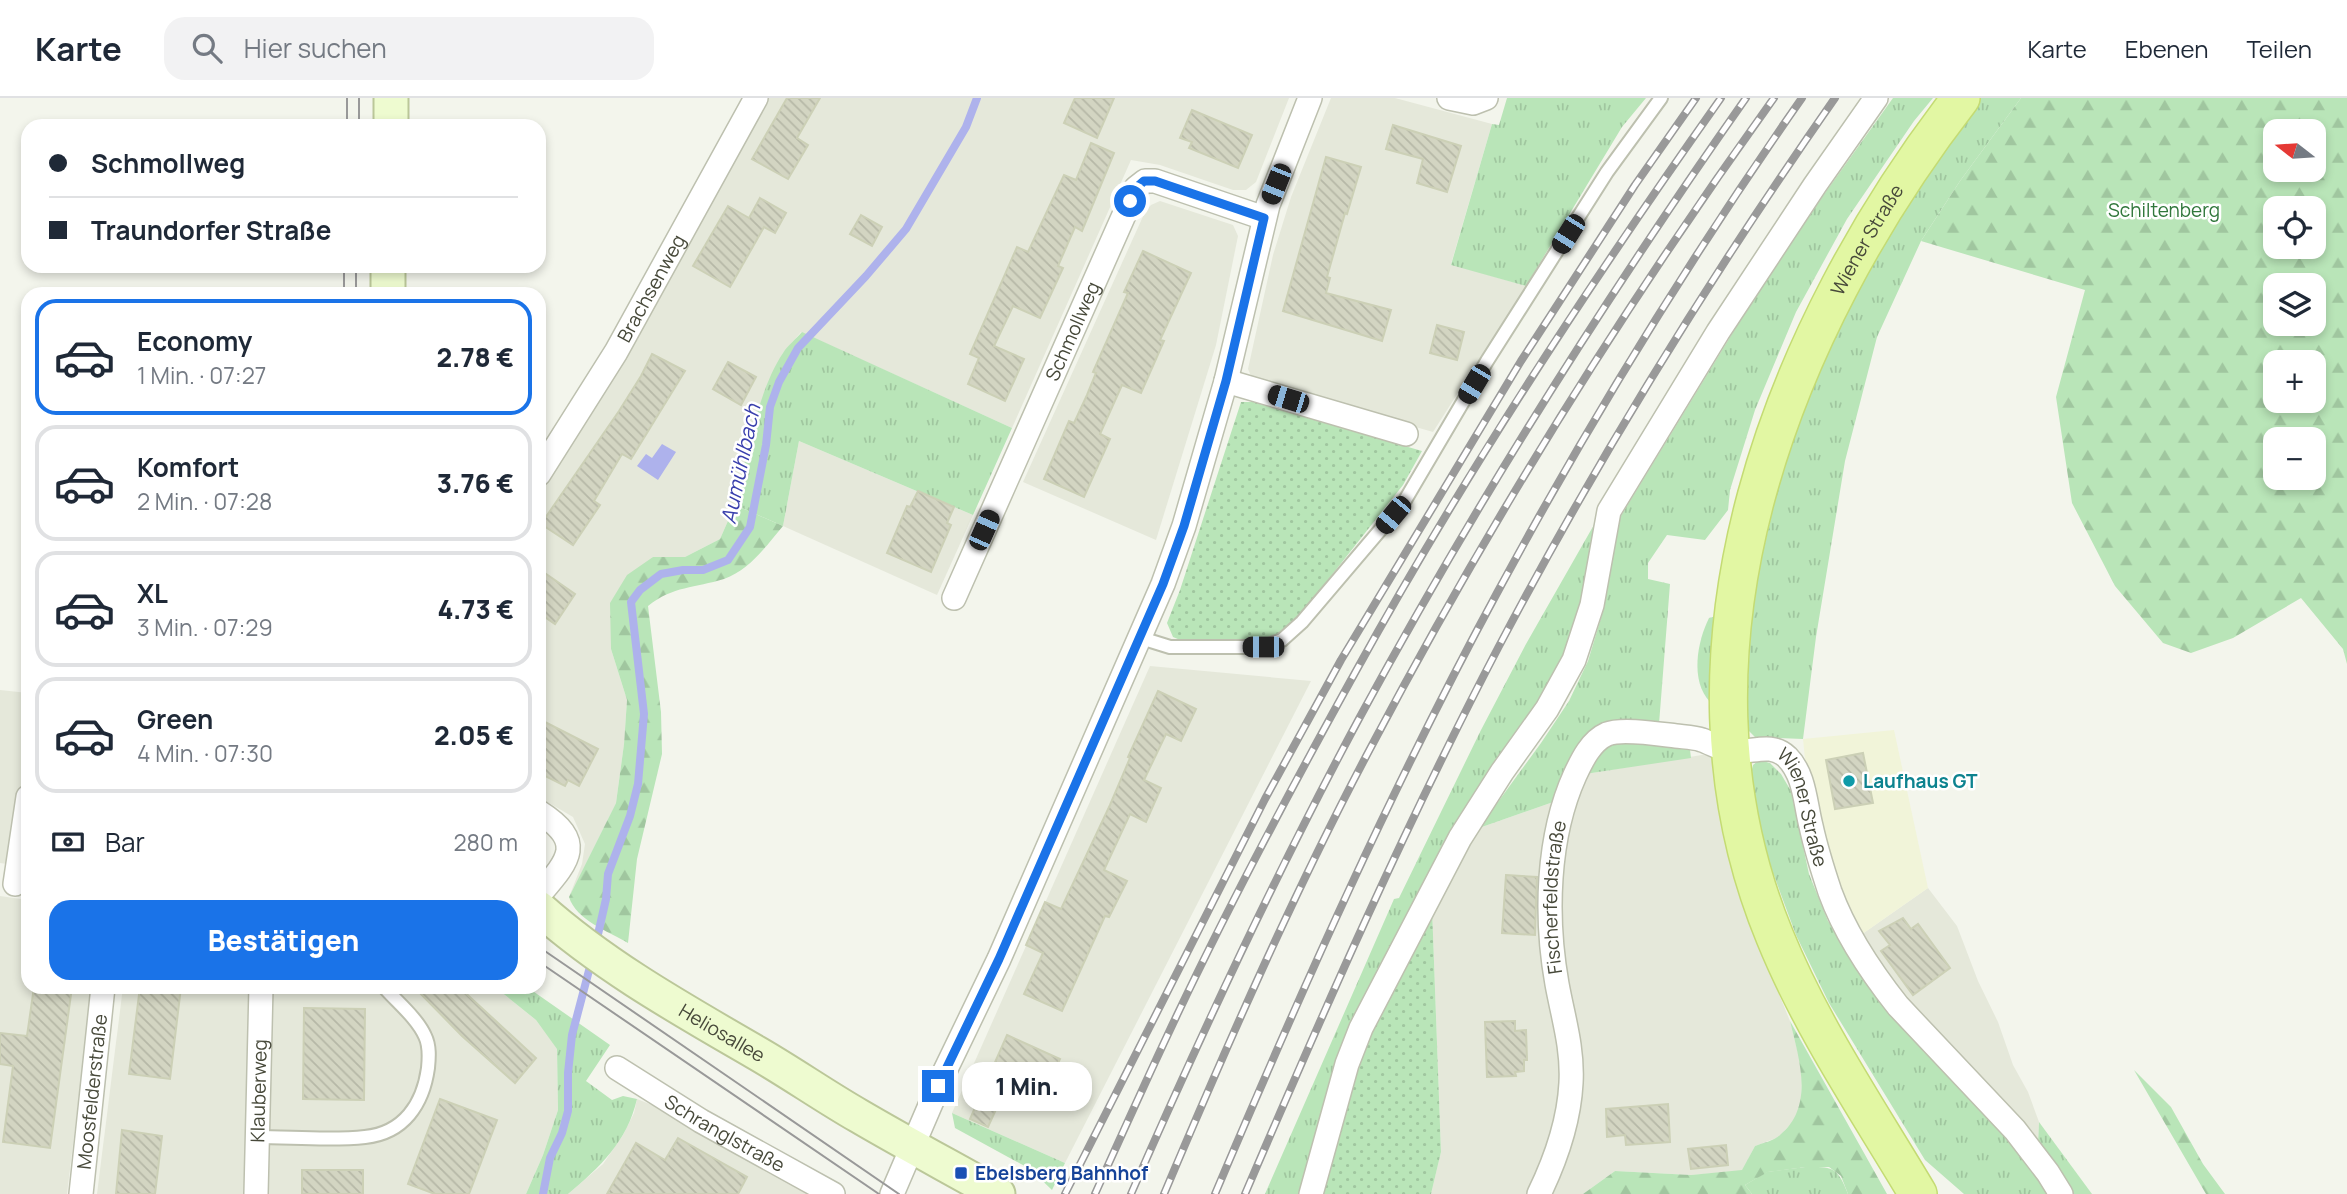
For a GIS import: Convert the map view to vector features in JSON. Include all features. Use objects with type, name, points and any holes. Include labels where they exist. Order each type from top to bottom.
[{"type":"main road","name":"Wiener Straße","points":[[1731,751],[1730,659],[1737,594],[1756,494],[1771,442],[1800,367],[1855,257],[1930,140],[1961,98]]},
{"type":"main road","points":[[1731,751],[1745,840],[1756,884],[1774,936],[1799,992],[1918,1194]]},
{"type":"street","points":[[391,98],[391,119]]},
{"type":"street","name":"Brachsenweg","points":[[546,463],[616,352],[756,98]]},
{"type":"street","points":[[892,1194],[944,1073],[999,959],[1163,584],[1184,526],[1226,381],[1264,218],[1310,98]]},
{"type":"street","points":[[1449,98],[1473,103],[1486,98]]},
{"type":"street","points":[[1311,1194],[1347,1064],[1361,1028],[1460,838],[1547,709],[1574,660],[1592,605],[1609,511],[1718,332],[1815,185],[1877,98]]},
{"type":"street","name":"Schmollweg","points":[[954,598],[1136,188],[1144,181],[1155,181],[1264,218]]},
{"type":"street","points":[[1226,381],[1406,434]]},
{"type":"street","name":"Fischerfeldstraße","points":[[1539,1194],[1552,1169],[1563,1136],[1571,1082],[1571,1053],[1557,983],[1551,916],[1552,880],[1557,833],[1569,789],[1580,763],[1593,744],[1608,733],[1698,738],[1731,751]]},
{"type":"street","name":"Wiener Straße","points":[[1731,751],[1767,748],[1780,752],[1796,768],[1802,781],[1828,886],[1860,953],[1898,1006],[2032,1150],[2061,1194]]},
{"type":"street","points":[[546,817],[567,835],[568,852],[563,868],[546,887]]},
{"type":"street","points":[[14,884],[21,840]]},
{"type":"street","name":"Heliosallee","points":[[546,914],[595,952],[702,1022],[859,1116],[998,1194]]},
{"type":"street","name":"Moosfelderstraße","points":[[81,1194],[102,994]]},
{"type":"street","name":"Klauberweg","points":[[256,1194],[261,994]]},
{"type":"street","name":"Schranglstraße","points":[[617,1068],[701,1121],[833,1194]]},
{"type":"lane","points":[[1140,638],[1170,647],[1263,647],[1282,640],[1302,622],[1404,502],[1488,361],[1607,172],[1661,98]]},
{"type":"lane","points":[[257,1137],[366,1137],[385,1131],[417,1108],[425,1088],[428,1065],[425,1037],[390,994]]},
{"type":"shaded area","points":[[767,98],[1289,98],[1256,182],[1246,190],[1233,190],[1160,165],[1131,160],[1012,428],[801,332],[783,353],[767,387],[754,426],[735,505],[720,539],[685,557],[653,557],[611,649],[627,700],[616,803],[569,897],[582,864],[585,844],[573,817],[546,801],[546,478],[630,344]]},
{"type":"shaded area","points":[[1331,98],[1395,98],[1492,124],[1451,264],[1526,286],[1433,432],[1260,382],[1252,378],[1248,369],[1273,255],[1291,197]]},
{"type":"shaded area","points":[[1160,201],[1233,225],[1238,236],[1216,345],[1156,540],[1023,482],[1145,212]]},
{"type":"shaded area","points":[[799,441],[973,515],[937,595],[783,526]]},
{"type":"shaded area","points":[[1150,666],[1311,681],[1065,1163],[952,1113]]},
{"type":"shaded area","points":[[0,690],[21,692],[21,866],[0,863]]},
{"type":"shaded area","points":[[1894,730],[1928,888],[1858,937],[1837,894],[1807,780],[1803,739]]},
{"type":"shaded area","points":[[1714,753],[1721,810],[1740,890],[1790,1021],[1802,1069],[1801,1103],[1795,1119],[1779,1137],[1755,1146],[1742,1171],[1691,1175],[1615,1171],[1583,1194],[1548,1194],[1568,1138],[1558,948],[1561,846],[1585,774]]},
{"type":"shaded area","points":[[1559,800],[1562,1092],[1557,1133],[1529,1194],[1431,1194],[1441,1152],[1432,907],[1479,828]]},
{"type":"shaded area","points":[[1928,888],[1957,926],[1978,981],[1998,1022],[2013,1065],[2028,1092],[2039,1122],[2038,1144],[1908,1004],[1858,937]]},
{"type":"shaded area","points":[[0,896],[21,899],[21,994],[91,994],[67,1194],[0,1194]]},
{"type":"shaded area","points":[[122,994],[252,994],[247,1194],[97,1194]]},
{"type":"shaded area","points":[[268,994],[504,994],[536,1020],[557,1048],[558,1110],[526,1194],[263,1194]]},
{"type":"shaded area","points":[[637,1099],[813,1194],[568,1194],[603,1164],[623,1135],[634,1113]]},
{"type":"green space","points":[[1507,98],[1646,98],[1622,127],[1526,286],[1451,265],[1492,124],[1499,125]]},
{"type":"green space","points":[[1893,98],[1933,98],[1914,121],[1847,219],[1796,312],[1755,410],[1730,490],[1728,510],[1705,540],[1667,535],[1648,563],[1648,579],[1670,584],[1659,724],[1687,725],[1691,758],[1585,774],[1559,800],[1479,828],[1569,701],[1588,661],[1604,608],[1619,519],[1752,301]]},
{"type":"green space","points":[[1980,98],[2021,98],[1960,181],[1921,241],[1877,337],[1845,461],[1816,637],[1803,739],[1755,737],[1745,727],[1753,596],[1780,477],[1808,395],[1853,296],[1934,161]]},
{"type":"green space","name":"Schiltenberg","points":[[2021,98],[2347,98],[2347,664],[2343,649],[2301,598],[2233,638],[2191,653],[2163,643],[2115,586],[2072,503],[2056,397],[2085,290],[1921,241],[1960,181]]},
{"type":"green space","points":[[802,332],[1012,428],[973,515],[799,441],[783,526],[735,505],[753,426],[766,387],[783,353]]},
{"type":"green space","points":[[1241,402],[1253,402],[1422,451],[1403,485],[1297,619],[1280,633],[1263,640],[1185,642],[1173,637],[1167,623]]},
{"type":"green space","points":[[735,505],[783,526],[757,557],[742,570],[724,579],[675,591],[648,606],[661,712],[662,754],[637,859],[628,943],[585,918],[569,897],[616,803],[627,700],[611,649],[610,603],[627,575],[653,557],[685,557],[720,539]]},
{"type":"green space","points":[[1595,523],[1584,597],[1571,646],[1543,697],[1492,770],[1303,1194],[1265,1194],[1394,899],[1399,898],[1481,730]]},
{"type":"green space","points":[[1713,617],[1718,623],[1713,699],[1710,702],[1700,683],[1697,661],[1701,638],[1709,618]]},
{"type":"green space","points":[[1759,760],[1770,763],[1781,774],[1791,791],[1809,874],[1828,921],[1865,976],[2009,1135],[2051,1194],[1964,1194],[1925,1160],[1829,1003],[1796,935],[1766,854],[1750,777],[1753,765]]},
{"type":"green space","points":[[1432,907],[1441,1152],[1431,1194],[1318,1194],[1361,1048]]},
{"type":"green space","points":[[504,994],[537,994],[610,1045],[586,1081],[612,1100],[623,1096],[637,1099],[626,1128],[611,1153],[568,1194],[526,1194],[558,1110],[557,1049],[536,1020]]},
{"type":"green space","points":[[1790,1021],[1887,1194],[1848,1194],[1841,1176],[1829,1167],[1805,1167],[1768,1172],[1745,1185],[1752,1194],[1583,1194],[1615,1171],[1691,1175],[1742,1170],[1755,1146],[1780,1135],[1798,1110],[1801,1096],[1800,1066]]},
{"type":"green space","points":[[2134,1070],[2171,1107],[2203,1164],[2225,1194],[2206,1194]]},
{"type":"green space","points":[[952,1113],[1065,1163],[1052,1190],[1030,1169],[955,1128]]},
{"type":"green space","points":[[2039,1122],[2092,1194],[2068,1194],[2038,1144]]},
{"type":"green space","points":[[1805,1167],[1833,1170],[1841,1178],[1848,1194],[1752,1194],[1745,1185],[1767,1172]]},
{"type":"water","points":[[662,444],[676,452],[658,480],[637,466],[646,454],[652,458]]},
{"type":"building","points":[[787,98],[820,98],[797,138],[808,145],[788,179],[752,159]]},
{"type":"building","points":[[1075,98],[1114,98],[1097,138],[1064,123]]},
{"type":"building","points":[[1192,110],[1252,135],[1238,168],[1189,148],[1192,142],[1180,138]]},
{"type":"building","points":[[1393,125],[1461,146],[1447,192],[1417,183],[1423,159],[1386,149]]},
{"type":"building","points":[[1091,143],[1114,153],[1082,231],[1075,227],[1058,266],[1063,268],[1040,318],[1013,306],[994,346],[1024,359],[1005,401],[968,384],[979,358],[970,354],[1017,247],[1028,252],[1064,175],[1076,180]]},
{"type":"building","points":[[1326,157],[1361,167],[1327,277],[1330,278],[1326,293],[1391,310],[1382,341],[1283,311]]},
{"type":"building","points":[[760,198],[786,213],[775,233],[764,227],[730,287],[693,266],[728,206],[749,218]]},
{"type":"building","points":[[861,215],[882,227],[872,246],[850,234]]},
{"type":"building","points":[[1143,251],[1191,273],[1160,340],[1164,341],[1141,393],[1122,385],[1100,434],[1110,439],[1084,497],[1044,479],[1069,421],[1074,423],[1087,395],[1096,373],[1093,372],[1128,293],[1124,292]]},
{"type":"building","points":[[1437,325],[1464,332],[1457,360],[1430,353]]},
{"type":"building","points":[[652,354],[685,371],[631,459],[622,454],[594,501],[600,505],[573,545],[546,527],[546,517],[641,376]]},
{"type":"building","points":[[728,362],[756,377],[741,405],[713,389]]},
{"type":"building","points":[[918,491],[954,507],[947,523],[951,525],[931,572],[887,553],[907,506],[910,507]]},
{"type":"building","points":[[546,574],[575,594],[555,624],[546,618]]},
{"type":"building","points":[[1158,691],[1196,709],[1181,741],[1166,734],[1144,780],[1161,788],[1146,822],[1130,814],[1104,870],[1127,881],[1109,917],[1105,916],[1062,1011],[1024,994],[1043,953],[1026,945],[1045,902],[1061,909],[1110,805]]},
{"type":"building","points":[[546,723],[598,749],[579,786],[568,780],[565,786],[546,776]]},
{"type":"building","name":"Laufhaus GT","points":[[1863,753],[1873,803],[1835,809],[1826,760]]},
{"type":"building","points":[[1506,875],[1537,877],[1535,935],[1502,933]]},
{"type":"building","points":[[1903,918],[1911,929],[1918,924],[1950,968],[1913,995],[1881,951],[1890,945],[1879,931]]},
{"type":"building","points":[[33,994],[71,994],[50,1148],[3,1142],[13,1066],[0,1064],[0,1033],[27,1036]]},
{"type":"building","points":[[139,994],[180,994],[170,1079],[129,1074]]},
{"type":"building","points":[[421,994],[467,994],[536,1058],[515,1083],[462,1036]]},
{"type":"building","points":[[304,1008],[365,1009],[364,1100],[303,1099]]},
{"type":"building","points":[[1515,1021],[1515,1031],[1526,1030],[1527,1060],[1524,1060],[1524,1071],[1515,1072],[1516,1076],[1487,1077],[1485,1022]]},
{"type":"building","points":[[1007,1035],[1060,1059],[1041,1098],[1008,1083],[988,1127],[970,1119]]},
{"type":"building","points":[[440,1099],[497,1120],[469,1194],[435,1194],[408,1184]]},
{"type":"building","points":[[1668,1104],[1670,1142],[1626,1145],[1625,1135],[1607,1137],[1606,1109]]},
{"type":"building","points":[[122,1130],[162,1136],[155,1194],[116,1194]]},
{"type":"building","points":[[678,1138],[747,1177],[738,1194],[607,1194],[636,1143],[665,1160]]},
{"type":"building","points":[[1726,1145],[1728,1165],[1691,1169],[1688,1149]]},
{"type":"building","points":[[302,1170],[363,1170],[363,1194],[302,1194]]},
{"type":"waterway","name":"Aumühlbach","points":[[596,943],[606,899],[608,874],[630,816],[638,784],[644,714],[631,602],[640,590],[661,574],[703,570],[728,560],[750,527],[766,445],[770,407],[779,382],[798,348],[906,229],[966,127],[977,98]]},
{"type":"waterway","name":"Aumühlbach","points":[[543,1194],[550,1158],[562,1133],[568,1111],[572,1035],[592,959]]},
{"type":"tram line","points":[[347,98],[347,119]]},
{"type":"tram line","points":[[359,98],[359,119]]},
{"type":"tram line","points":[[344,273],[344,287]]},
{"type":"tram line","points":[[356,273],[356,287]]},
{"type":"tram line","points":[[546,952],[899,1194]]},
{"type":"tram line","points":[[546,967],[879,1194]]},
{"type":"railway","points":[[1065,1194],[1265,799],[1341,660],[1521,361],[1635,185],[1696,98]]},
{"type":"railway","points":[[1095,1194],[1219,928],[1398,597],[1530,380],[1721,98]]},
{"type":"railway","points":[[1131,1194],[1270,892],[1405,635],[1544,401],[1643,248],[1746,98]]},
{"type":"railway","points":[[1164,1194],[1237,1024],[1289,912],[1416,663],[1561,415],[1665,255],[1774,98]]},
{"type":"railway","points":[[1215,1194],[1384,815],[1497,593],[1642,341],[1720,218],[1802,98]]},
{"type":"railway","points":[[1245,1194],[1398,850],[1536,577],[1616,437],[1701,299],[1835,98]]},
{"type":"place","name":"Laufhaus GT","points":[[1849,781]]},
{"type":"place","name":"Ebelsberg Bahnhof","points":[[961,1173]]},
{"type":"route","points":[[938,1086],[999,959],[1163,584],[1184,526],[1226,381],[1264,218],[1155,181],[1144,181],[1136,188],[1130,201]]}]
